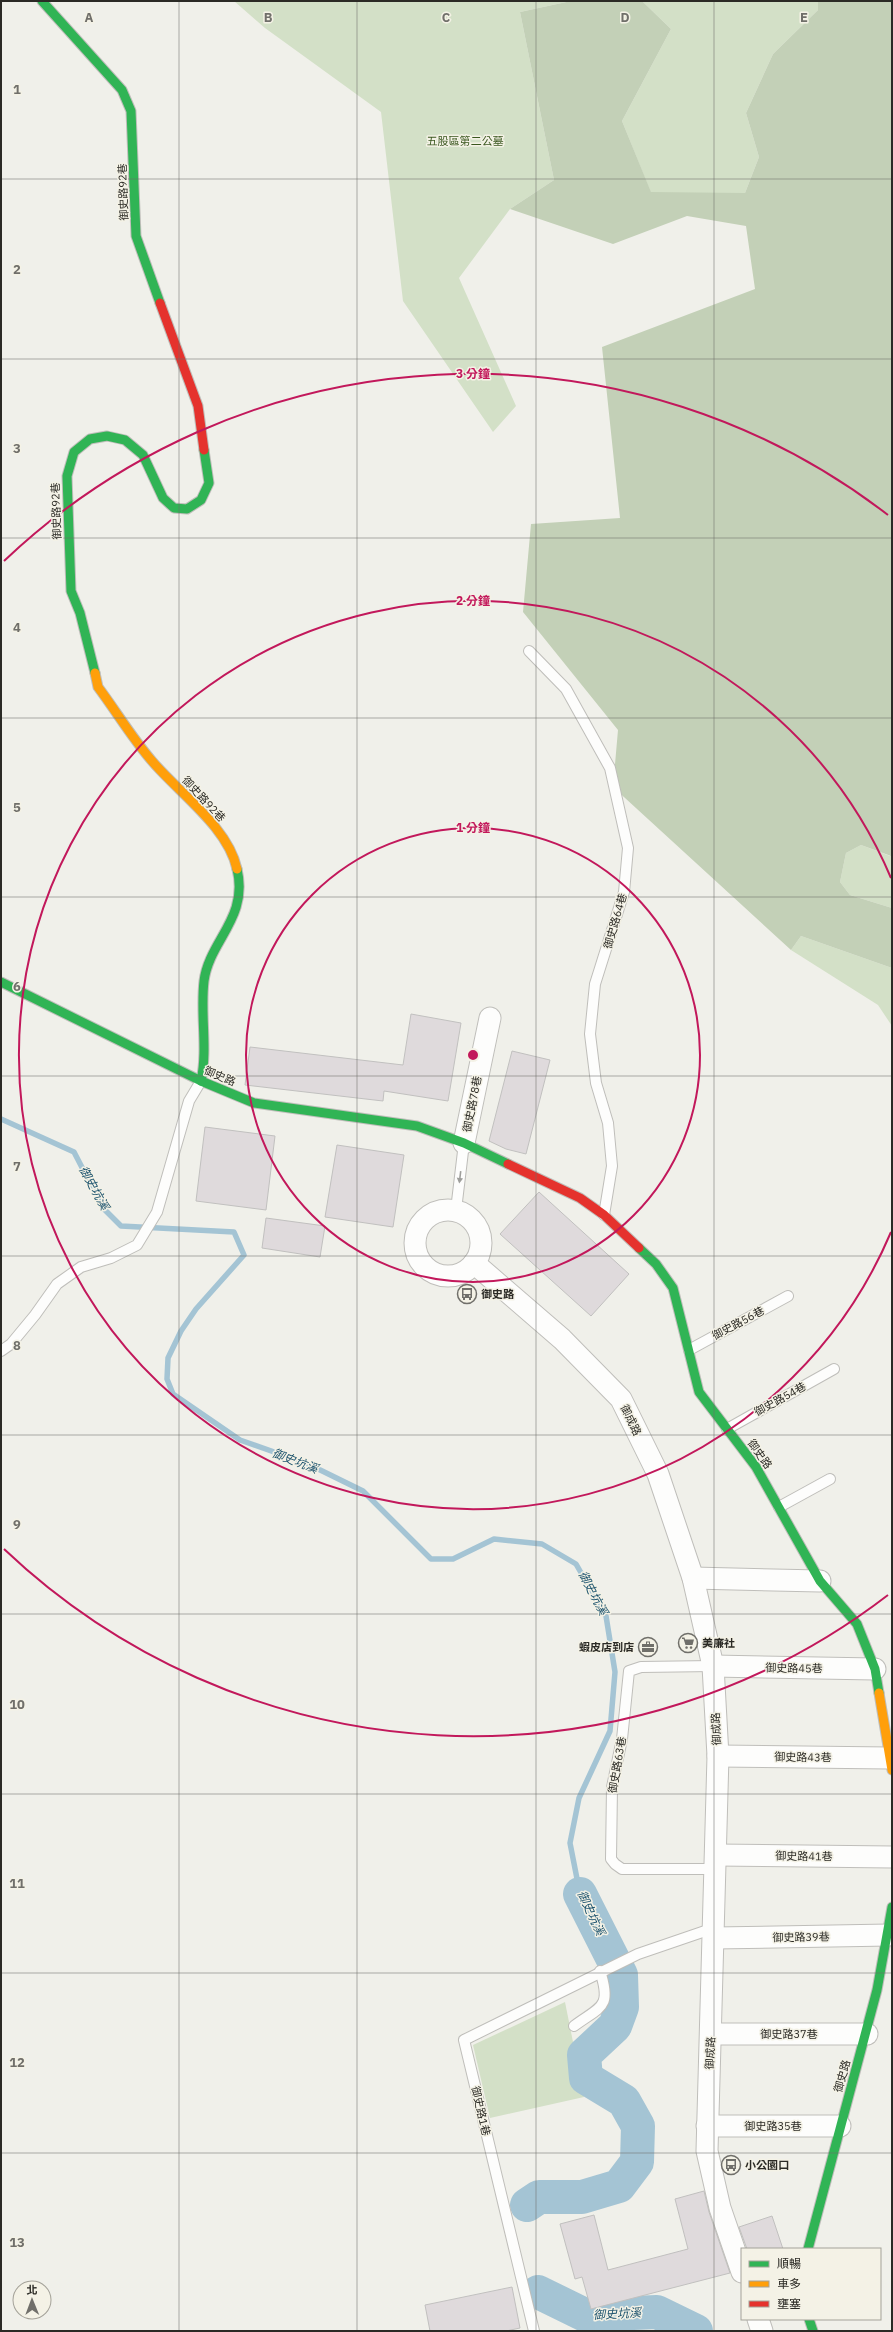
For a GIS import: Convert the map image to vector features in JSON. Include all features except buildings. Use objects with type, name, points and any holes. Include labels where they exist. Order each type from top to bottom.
[{"type":"street","name":"御史路92巷","points":[[42,1],[122,90],[131,111],[136,236],[198,406],[209,483],[201,500],[187,509],[174,508],[163,498],[143,455],[125,440],[107,436],[90,439],[74,452],[66,476],[71,591],[80,613],[98,687],[151,760],[224,838],[235,859],[239,876],[239,899],[230,923],[210,962],[204,980],[205,1062],[201,1081]]},
{"type":"street","name":"御史路","points":[[1,982],[201,1081],[254,1103],[417,1126],[464,1143],[580,1198],[604,1215],[656,1264],[673,1288],[699,1392],[756,1467],[820,1581],[857,1624],[875,1669],[890,1764]]},
{"type":"street","name":"御史路78巷","points":[[464,1143],[490,1018]]},
{"type":"street","points":[[456,1210],[464,1215],[477,1228],[480,1245],[474,1263],[459,1274],[440,1275],[423,1266],[418,1258],[414,1239],[422,1222],[438,1211],[456,1210]]},
{"type":"street","name":"御成路","points":[[474,1263],[562,1339],[621,1399],[658,1474],[692,1578],[713,1666],[718,1756],[707,2151],[720,2208],[741,2269]]},
{"type":"street","points":[[692,1578],[820,1581]]},
{"type":"street","name":"御史路45巷","points":[[713,1666],[875,1669]]},
{"type":"street","name":"御史路43巷","points":[[718,1756],[890,1764]]},
{"type":"street","name":"御史路41巷","points":[[716,1862],[892,1857]]},
{"type":"street","name":"御史路","points":[[808,2248],[840,2126],[867,2034],[889,1935],[892,1907]]},
{"type":"street","name":"御史路39巷","points":[[714,1933],[889,1935]]},
{"type":"street","name":"御史路37巷","points":[[711,2034],[867,2034]]},
{"type":"street","name":"御史路35巷","points":[[707,2126],[840,2126]]},
{"type":"street","points":[[758,2320],[762,2331]]},
{"type":"street","points":[[809,2320],[813,2331]]},
{"type":"lane","name":"御史路64巷","points":[[529,650],[566,689],[610,768],[628,848],[624,892],[596,984],[590,1034],[596,1083],[608,1123],[612,1166],[604,1215]]},
{"type":"lane","points":[[1,1351],[11,1344],[35,1315],[57,1284],[82,1267],[110,1258],[137,1245],[158,1212],[189,1101],[201,1081]]},
{"type":"lane","points":[[456,1210],[464,1143]]},
{"type":"lane","name":"御史路56巷","points":[[688,1350],[788,1296]]},
{"type":"lane","name":"御史路54巷","points":[[727,1429],[834,1369]]},
{"type":"lane","points":[[778,1507],[830,1479]]},
{"type":"lane","name":"御史路63巷","points":[[713,1666],[641,1667],[630,1671],[622,1739],[612,1787],[611,1859],[622,1869],[716,1862]]},
{"type":"lane","points":[[574,2026],[603,2005],[607,1992],[600,1971],[638,1954],[714,1933]]},
{"type":"lane","name":"御史路1巷","points":[[534,2331],[464,2040],[600,1971]]},
{"type":"green space","name":"五股區第二公墓","points":[[234,1],[571,1],[520,12],[554,180],[510,209],[459,278],[516,406],[493,432],[403,301],[381,112],[265,28]]},
{"type":"green space","points":[[571,1],[642,1],[671,29],[622,121],[651,192],[745,193],[759,157],[746,113],[773,54],[818,10],[818,1],[892,1],[892,850],[891,856],[861,845],[846,853],[840,882],[850,895],[892,908],[892,968],[801,936],[791,950],[613,787],[618,730],[523,612],[531,524],[620,518],[602,347],[755,289],[746,226],[687,216],[613,244],[510,209],[554,180],[520,12]]},
{"type":"green space","points":[[642,1],[818,1],[818,10],[773,54],[746,113],[759,157],[745,193],[651,193],[622,121],[671,29]]},
{"type":"green space","points":[[861,845],[890,856],[892,850],[892,908],[850,895],[840,882],[846,853]]},
{"type":"green space","points":[[801,936],[892,968],[892,1026],[878,1005],[791,950]]},
{"type":"green space","points":[[565,2002],[584,2097],[490,2118],[473,2045]]},
{"type":"waterway","name":"御史坑溪","points":[[1,1119],[74,1152],[103,1208],[121,1226],[234,1232],[244,1255],[196,1309],[181,1331],[168,1358],[167,1379],[173,1394],[240,1440],[308,1464],[363,1491],[431,1559],[453,1559],[494,1539],[542,1544],[576,1564],[606,1616],[615,1672],[610,1731],[579,1798],[570,1843],[580,1894]]},
{"type":"waterway","name":"御史坑溪","points":[[527,2205],[539,2197],[582,2197],[619,2186],[637,2162],[638,2126],[624,2101],[586,2078],[584,2055],[615,2026],[622,2007],[621,1975],[580,1894]]},
{"type":"waterway","name":"御史坑溪","points":[[538,2292],[585,2315],[657,2312],[696,2331]]},
{"type":"traffic: fast","points":[[42,1],[122,90],[131,111],[136,236],[160,303]]},
{"type":"traffic: fast","points":[[95,673],[80,613],[71,591],[67,476],[74,452],[90,439],[107,436],[125,440],[143,455],[163,498],[174,508],[187,509],[201,500],[209,483],[204,450]]},
{"type":"traffic: fast","points":[[201,1081],[204,1056],[204,981],[207,967],[227,928],[238,902],[239,886],[237,869]]},
{"type":"traffic: fast","points":[[1,982],[201,1081],[254,1103],[417,1126],[464,1143],[508,1164]]},
{"type":"traffic: fast","points":[[639,1248],[656,1264],[673,1288],[699,1392],[756,1467],[820,1581],[857,1624],[875,1669],[879,1693]]},
{"type":"traffic: fast","points":[[808,2248],[877,1990],[892,1907]]},
{"type":"traffic: fast","points":[[809,2320],[813,2331]]},
{"type":"traffic: slow","points":[[95,673],[98,687],[131,734],[152,761],[201,811],[224,839],[232,854],[237,869]]},
{"type":"traffic: slow","points":[[879,1693],[892,1770]]},
{"type":"traffic: jam","points":[[160,303],[198,406],[204,450]]},
{"type":"traffic: jam","points":[[508,1164],[580,1198],[604,1215],[639,1248]]},
{"type":"place","name":"御史路","points":[[467,1294]]},
{"type":"place","name":"美廉社","points":[[688,1643]]},
{"type":"place","name":"蝦皮店到店","points":[[648,1647]]},
{"type":"place","name":"小公園口","points":[[731,2165]]}]
